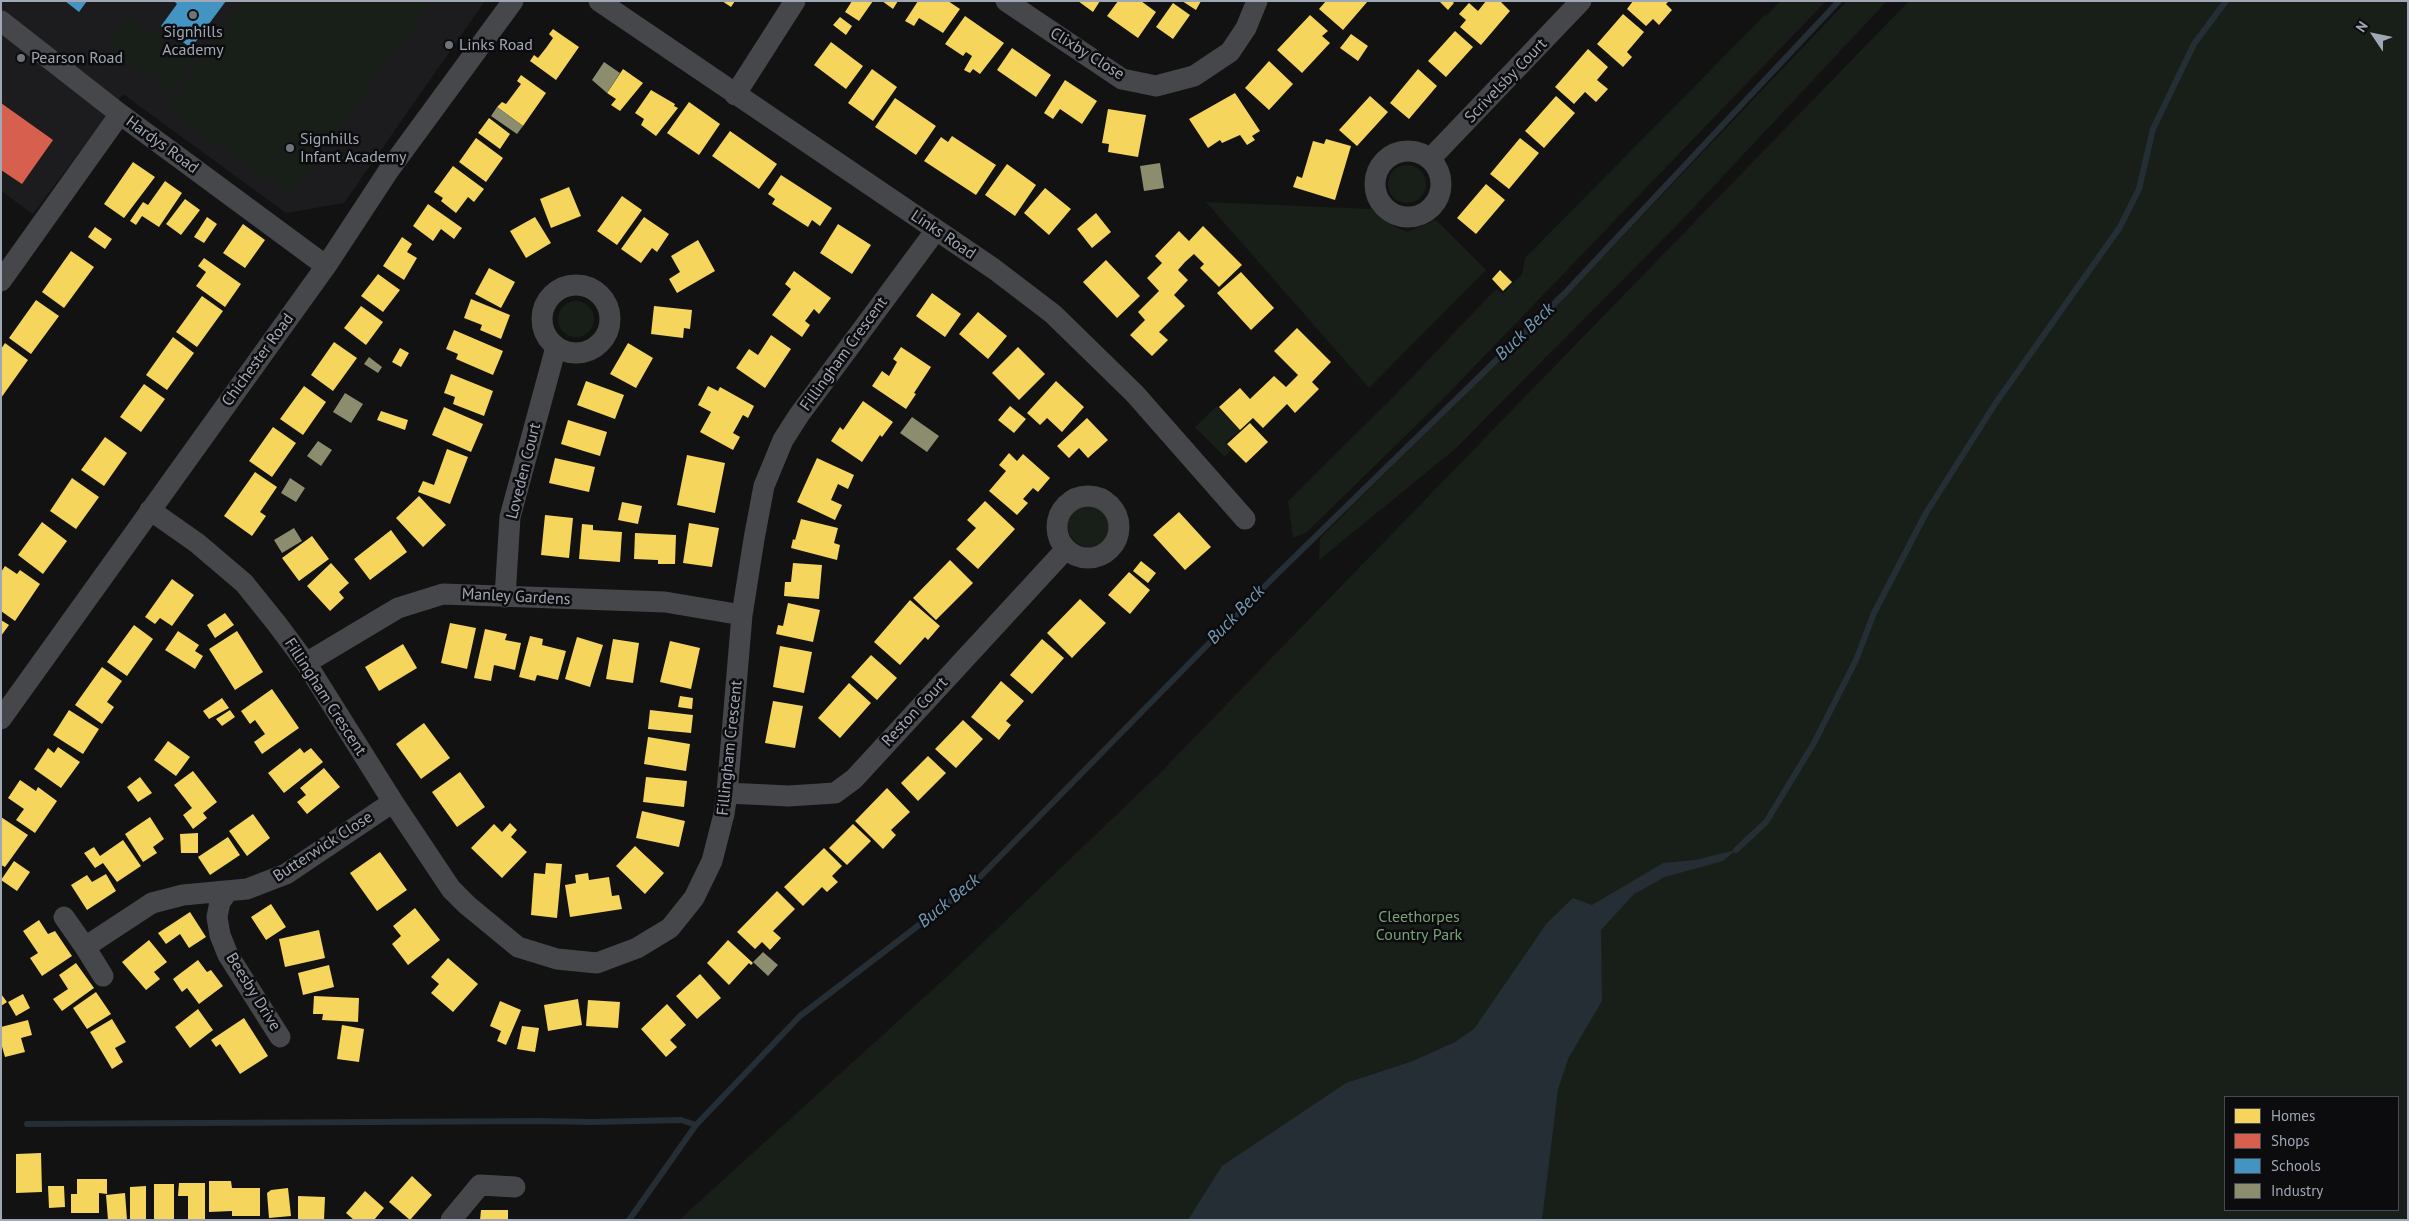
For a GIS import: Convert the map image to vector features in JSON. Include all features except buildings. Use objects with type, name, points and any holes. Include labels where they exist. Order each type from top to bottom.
[{"type":"street","name":"Chichester Road","points":[[1,719],[326,266],[389,170],[513,1]]},
{"type":"street","name":"Links Road","points":[[599,1],[936,230],[1053,314],[1135,394],[1245,519]]},
{"type":"street","points":[[735,95],[796,1]]},
{"type":"street","name":"Clixby Close","points":[[1006,1],[1122,79],[1156,86],[1194,76],[1230,52],[1246,28],[1257,1]]},
{"type":"street","name":"Scrivelsby Court","points":[[1430,159],[1580,1]]},
{"type":"street","name":"Hardys Road","points":[[1,21],[120,114],[326,266]]},
{"type":"street","points":[[1,281],[120,114]]},
{"type":"street","name":"Fillingham Crescent","points":[[150,510],[197,543],[244,583],[306,663],[393,802],[452,889],[483,920],[518,947],[557,960],[597,963],[637,948],[670,928],[694,898],[712,861],[728,793],[742,615],[764,486],[783,440],[872,314],[936,230]]},
{"type":"street","name":"Loveden Court","points":[[505,597],[510,517],[556,347]]},
{"type":"street","name":"Reston Court","points":[[728,793],[789,796],[835,793],[854,779],[1066,549]]},
{"type":"street","name":"Manley Gardens","points":[[306,663],[398,608],[443,594],[665,602],[742,615]]},
{"type":"street","name":"Butterwick Close","points":[[85,947],[152,903],[183,896],[228,891],[263,884],[286,874],[393,802]]},
{"type":"street","name":"Beesby Drive","points":[[228,891],[220,902],[217,917],[220,935],[228,955],[280,1037]]},
{"type":"street","points":[[64,917],[103,976]]},
{"type":"street","points":[[451,1220],[480,1185],[516,1187]]},
{"type":"shaded area","name":"Signhills Infant Academy","points":[[1,1],[485,1],[344,203],[286,213],[123,94],[33,214],[1,191]]},
{"type":"shaded area","points":[[1736,850],[1723,861],[1665,877],[1634,894],[1601,930],[1602,1001],[1569,1057],[1558,1089],[1542,1220],[1188,1220],[1222,1166],[1346,1083],[1413,1061],[1455,1042],[1474,1029],[1547,923],[1573,898],[1592,905],[1663,863],[1695,860]]},
{"type":"green space","points":[[242,1],[431,1],[291,197],[166,108]]},
{"type":"green space","points":[[1781,1],[1826,1],[1440,402],[1307,532],[1293,538],[1288,501],[1393,397],[1496,289],[1503,294],[1522,274],[1525,258]]},
{"type":"green space","points":[[1847,1],[1887,1],[1681,221],[1455,449],[1319,560],[1320,538],[1603,257]]},
{"type":"green space","name":"Cleethorpes Country Park","points":[[1909,1],[2408,1],[2408,1220],[679,1220],[950,974],[1159,774]]},
{"type":"green space","points":[[130,15],[194,61],[172,92],[108,46]]},
{"type":"green space","points":[[1407,165],[1414,166],[1420,171],[1425,177],[1425,191],[1420,197],[1414,202],[1407,203],[1400,202],[1394,197],[1389,191],[1388,184],[1389,177],[1394,171],[1400,166]]},
{"type":"green space","points":[[1206,202],[1371,209],[1390,224],[1407,232],[1436,220],[1486,270],[1369,388]]},
{"type":"green space","points":[[576,301],[583,302],[589,306],[593,312],[593,326],[589,332],[583,336],[576,337],[569,336],[563,332],[559,326],[558,319],[559,312],[563,306],[569,302]]},
{"type":"green space","points":[[1217,406],[1240,430],[1225,443],[1231,450],[1225,457],[1195,427]]},
{"type":"green space","points":[[1085,505],[1093,505],[1104,511],[1110,526],[1104,541],[1093,547],[1085,547],[1074,541],[1068,530],[1068,522],[1074,511]]},
{"type":"waterway","name":"Buck Beck","points":[[629,1220],[696,1125],[800,1016],[974,883],[1274,577],[1565,293],[1839,1]]},
{"type":"waterway","points":[[1736,850],[1766,822],[1814,743],[1856,660],[1874,613],[1926,513],[1995,404],[2120,227],[2139,189],[2153,129],[2194,44],[2226,1]]},
{"type":"waterway","points":[[27,1124],[681,1120],[696,1125]]},
{"type":"place","name":"Signhills Academy","points":[[193,15]]},
{"type":"place","name":"Links Road","points":[[449,45]]},
{"type":"place","name":"Pearson Road","points":[[21,58]]},
{"type":"place","name":"Signhills Infant Academy","points":[[290,148]]}]
